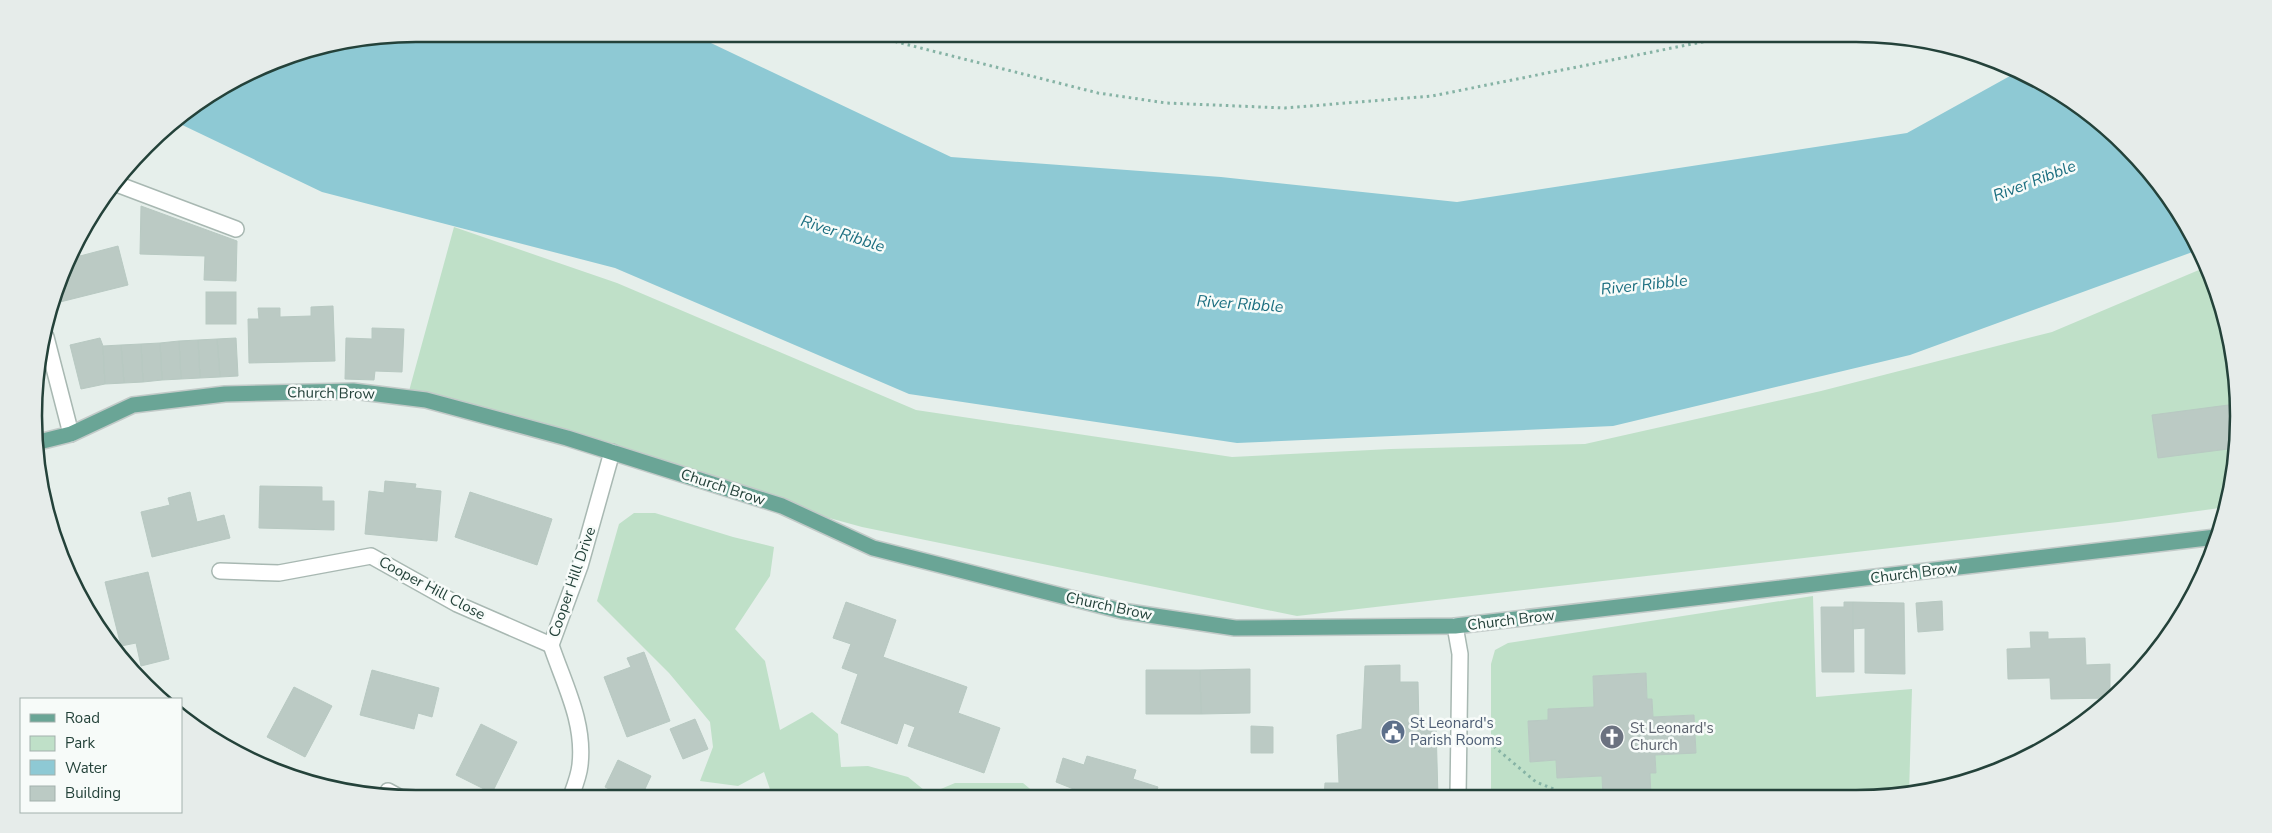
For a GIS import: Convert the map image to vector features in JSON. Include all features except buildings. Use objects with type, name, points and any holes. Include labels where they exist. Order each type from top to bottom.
[{"type":"main road","name":"Church Brow","points":[[43,441],[71,434],[133,405],[225,394],[353,391],[426,400],[612,452],[782,506],[873,548],[1122,611],[1235,628],[1455,626],[2210,538]]},
{"type":"street","points":[[122,186],[236,229]]},
{"type":"street","points":[[49,349],[71,434]]},
{"type":"street","name":"Cooper Hill Drive","points":[[573,790],[580,766],[580,728],[570,693],[550,645],[580,566],[612,452]]},
{"type":"street","name":"Cooper Hill Close","points":[[220,571],[279,573],[371,556],[457,604],[550,645]]},
{"type":"street","points":[[1455,626],[1460,654],[1458,790]]},
{"type":"path","points":[[897,42],[1098,93],[1166,103],[1285,108],[1432,96],[1702,42]]},
{"type":"path","points":[[1458,733],[1492,744],[1536,782],[1556,790]]},
{"type":"green space","points":[[454,227],[617,283],[916,410],[1232,457],[1391,449],[1585,444],[1821,391],[2052,332],[2200,270],[2217,320],[2226,368],[2230,416],[2226,465],[2218,508],[2118,522],[1297,616],[862,527],[406,402]]},
{"type":"green space","points":[[634,513],[655,513],[733,537],[774,547],[770,576],[735,629],[765,661],[780,730],[812,712],[838,734],[841,767],[868,766],[908,777],[924,790],[770,790],[764,772],[738,786],[700,781],[713,747],[710,722],[669,673],[597,601],[619,524]]},
{"type":"green space","points":[[1813,596],[1816,697],[1912,689],[1909,786],[1880,790],[1651,790],[1650,773],[1656,773],[1655,755],[1696,752],[1694,715],[1653,717],[1652,699],[1647,699],[1646,673],[1593,676],[1594,707],[1548,709],[1548,720],[1528,721],[1530,762],[1556,760],[1558,778],[1602,776],[1603,790],[1491,790],[1491,664],[1495,650],[1508,643]]},
{"type":"green space","points":[[955,783],[1023,783],[1031,790],[938,790]]},
{"type":"water","name":"River Ribble","points":[[416,42],[709,42],[951,157],[1221,177],[1457,202],[1907,133],[2010,76],[2063,106],[2102,135],[2120,152],[2152,189],[2192,252],[1910,355],[1613,426],[1237,443],[909,394],[615,268],[322,192],[183,125],[229,93],[273,71],[320,55],[368,46]]},
{"type":"place","name":"St Leonard's Parish Rooms","points":[[1393,732]]},
{"type":"place","name":"St Leonard's Church","points":[[1612,737]]}]
